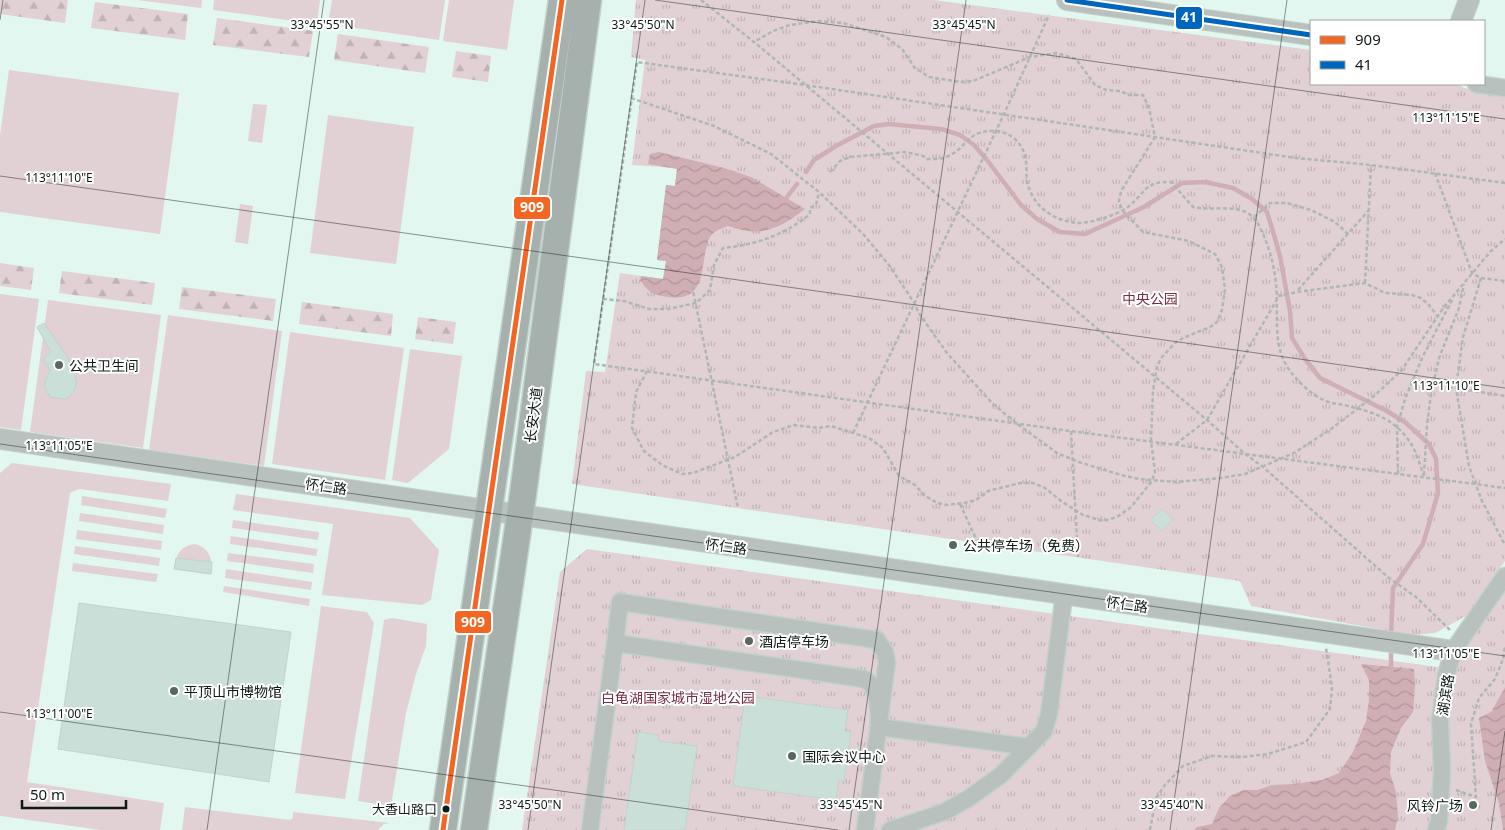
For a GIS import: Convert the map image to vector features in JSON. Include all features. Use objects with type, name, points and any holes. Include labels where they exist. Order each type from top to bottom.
[{"type":"main road","points":[[443,830],[562,0]]},
{"type":"main road","name":"长安大道","points":[[474,830],[520,514],[588,0]]},
{"type":"street","points":[[1067,0],[1310,35]]},
{"type":"street","points":[[1461,20],[1469,0]]},
{"type":"street","points":[[1483,85],[1505,88]]},
{"type":"street","name":"怀仁路","points":[[0,439],[1380,641],[1404,644],[1457,645]]},
{"type":"street","name":"湖滨路","points":[[1436,830],[1439,821],[1442,772],[1440,720],[1446,676],[1457,645],[1505,576]]},
{"type":"street","points":[[890,830],[944,812],[970,798],[1001,775],[1044,731],[1049,714],[1064,595]]},
{"type":"street","points":[[590,830],[620,602],[878,640],[885,652],[887,662],[865,830]]},
{"type":"street","points":[[615,644],[864,679],[874,686],[879,726]]},
{"type":"street","points":[[879,726],[1029,747]]},
{"type":"path","points":[[701,0],[805,84],[1263,467],[1390,578],[1416,597],[1457,645]]},
{"type":"path","points":[[853,433],[1049,15]]},
{"type":"path","points":[[647,371],[636,392],[632,428],[644,451],[662,465],[682,474],[692,473],[735,457],[773,432],[794,425],[818,428],[831,426],[869,438],[883,448],[899,476],[915,484],[924,495],[937,503],[947,506],[960,504],[976,500],[988,491],[1020,483],[1033,483],[1045,488],[1075,510],[1103,520],[1117,517],[1130,508],[1152,480],[1155,472],[1151,441],[1154,376],[1162,357],[1183,338],[1218,322],[1222,310],[1225,289],[1222,267],[1215,254],[1189,242],[1143,232],[1122,210],[1119,201],[1121,191],[1156,137],[1149,108],[1143,95],[1129,95],[1120,90],[1106,90],[1095,85],[1076,59],[1058,53],[1030,56],[991,75],[973,81],[960,82],[929,76],[915,68],[902,49],[886,37],[843,23],[819,22],[790,25],[773,31],[754,42]]},
{"type":"path","points":[[1505,183],[1371,165],[1296,158],[805,84],[636,62],[594,364],[1070,431],[1505,488]]},
{"type":"path","points":[[631,98],[714,126],[771,154],[842,212],[875,248],[915,304],[932,333],[965,374],[992,403],[1057,453],[1121,475],[1176,482],[1221,478],[1245,474],[1294,453],[1331,429],[1374,396],[1402,371],[1456,292],[1490,252],[1505,239]]},
{"type":"path","points":[[830,172],[840,160],[850,157],[906,152],[923,156],[927,159],[946,157],[973,135],[996,131],[1018,140],[1024,152],[1027,181],[1031,192],[1036,204],[1047,214],[1071,222],[1091,222],[1122,210],[1139,197],[1148,186],[1160,182],[1171,182],[1194,207],[1235,209],[1254,217],[1271,252],[1276,284],[1278,336],[1282,357],[1291,372],[1316,396],[1328,402],[1357,408],[1384,417],[1397,427],[1408,438],[1424,477]]},
{"type":"path","points":[[1365,283],[1371,165]]},
{"type":"path","points":[[1435,173],[1472,273],[1481,278],[1505,281]]},
{"type":"path","points":[[603,299],[624,301],[649,310],[668,309],[696,302],[710,290],[714,265],[723,248],[746,245],[790,229],[810,214],[810,208],[816,205],[819,192]]},
{"type":"path","points":[[1254,217],[1270,203],[1287,203],[1311,210],[1335,222],[1348,234]]},
{"type":"path","points":[[1297,292],[1369,210]]},
{"type":"path","points":[[1481,278],[1463,338],[1456,388],[1469,466],[1492,523],[1505,545]]},
{"type":"path","points":[[1424,477],[1431,394],[1439,358],[1459,308],[1464,282]]},
{"type":"path","points":[[1176,444],[1207,420],[1279,296],[1365,283],[1385,293],[1412,295],[1421,298],[1438,317]]},
{"type":"path","points":[[692,286],[738,508]]},
{"type":"path","points":[[1398,474],[1397,427],[1402,410],[1423,356],[1456,292]]},
{"type":"path","points":[[1449,387],[1505,396]]},
{"type":"path","points":[[1070,431],[1078,557]]},
{"type":"path","points":[[960,504],[978,543]]},
{"type":"path","points":[[1150,830],[1156,798],[1165,784],[1184,766],[1212,756],[1242,757],[1268,754],[1306,742],[1330,709],[1333,695],[1328,659],[1321,632]]},
{"type":"path","points":[[1441,787],[1476,797],[1471,724],[1479,698],[1495,679],[1503,659],[1505,646]]},
{"type":"green space","points":[[0,0],[68,0],[65,23],[0,14]]},
{"type":"green space","points":[[137,0],[202,0],[201,8]]},
{"type":"green space","points":[[214,0],[320,0],[317,24],[213,10]]},
{"type":"green space","points":[[332,0],[445,0],[439,40],[328,24]]},
{"type":"green space","points":[[449,0],[514,0],[507,50],[443,41]]},
{"type":"green space","name":"中央公园","points":[[636,0],[934,0],[1310,50],[1310,85],[1460,85],[1464,88],[1505,94],[1505,561],[1466,616],[1435,633],[1412,635],[1251,606],[1240,581],[572,484],[586,371],[605,372],[620,273],[663,279],[666,261],[657,260],[666,185],[675,186],[677,168],[632,165],[645,60],[631,57]]},
{"type":"green space","points":[[95,2],[188,14],[185,40],[91,28]]},
{"type":"green space","points":[[217,18],[313,31],[309,57],[213,45]]},
{"type":"green space","points":[[338,34],[429,47],[425,73],[334,60]]},
{"type":"green space","points":[[456,51],[491,56],[488,82],[452,77]]},
{"type":"green space","points":[[9,70],[179,93],[160,234],[0,212],[0,135]]},
{"type":"green space","points":[[253,104],[267,105],[262,143],[248,141]]},
{"type":"green space","points":[[328,115],[414,127],[396,264],[310,253]]},
{"type":"green space","points":[[240,204],[253,206],[248,244],[235,242]]},
{"type":"green space","points":[[0,263],[34,268],[31,290],[0,286]]},
{"type":"green space","points":[[62,271],[155,283],[152,305],[59,293]]},
{"type":"green space","points":[[182,287],[276,299],[273,321],[179,309]]},
{"type":"green space","points":[[0,294],[39,299],[21,430],[0,427]]},
{"type":"green space","points":[[48,300],[161,315],[143,448],[30,432]]},
{"type":"green space","points":[[302,302],[393,314],[391,336],[299,324]]},
{"type":"green space","points":[[168,315],[282,331],[264,466],[149,450]]},
{"type":"green space","points":[[418,317],[456,322],[453,344],[415,339]]},
{"type":"green space","points":[[290,332],[404,348],[385,480],[272,464]]},
{"type":"green space","points":[[410,349],[462,356],[449,449],[408,483],[392,480]]},
{"type":"green space","points":[[12,463],[171,484],[168,501],[79,489],[70,493],[27,782],[164,803],[160,830],[101,830],[0,816],[0,473]]},
{"type":"green space","points":[[236,494],[410,518],[439,550],[431,600],[422,605],[322,595],[333,524],[233,510]]},
{"type":"green space","points":[[82,496],[167,509],[165,518],[81,505]]},
{"type":"green space","points":[[80,513],[164,525],[163,534],[79,521]]},
{"type":"green space","points":[[233,520],[319,532],[318,540],[232,528]]},
{"type":"green space","points":[[77,530],[162,541],[161,550],[76,539]]},
{"type":"green space","points":[[231,536],[318,549],[316,556],[230,544]]},
{"type":"green space","points":[[195,544],[204,548],[209,555],[211,559],[211,574],[174,569],[176,559],[182,549]]},
{"type":"green space","points":[[75,546],[160,558],[159,566],[74,554]]},
{"type":"green space","name":"白龟湖国家城市湿地公园","points":[[587,549],[1452,669],[1505,588],[1505,687],[1491,712],[1485,761],[1499,804],[1503,830],[522,830],[560,572]]},
{"type":"green space","points":[[228,553],[314,564],[313,573],[227,561]]},
{"type":"green space","points":[[73,563],[158,574],[156,582],[72,571]]},
{"type":"green space","points":[[226,569],[312,582],[311,590],[225,578]]},
{"type":"green space","points":[[224,586],[310,599],[309,606],[223,592]]},
{"type":"green space","points":[[321,606],[367,612],[374,623],[345,799],[295,793]]},
{"type":"green space","points":[[392,618],[427,624],[426,646],[416,674],[406,713],[391,806],[358,801],[384,620]]},
{"type":"green space","points":[[185,807],[290,820],[293,818],[293,812],[390,823],[384,824],[378,830],[182,830]]},
{"type":"water","points":[[659,152],[724,168],[751,177],[805,209],[787,222],[769,230],[750,231],[728,226],[717,231],[709,239],[700,279],[696,288],[690,294],[681,297],[655,294],[649,291],[640,280],[641,276],[663,279],[666,261],[657,260],[666,185],[675,186],[677,169],[648,164],[650,154]]},
{"type":"water","points":[[1361,664],[1414,669],[1413,712],[1401,728],[1391,752],[1390,773],[1396,792],[1398,817],[1395,830],[1194,830],[1197,827],[1212,824],[1219,808],[1230,796],[1243,790],[1257,790],[1272,785],[1322,780],[1339,773],[1353,752],[1366,721],[1369,680]]},
{"type":"water","points":[[1505,687],[1505,830],[1503,830],[1499,804],[1485,761],[1479,718],[1491,712]]},
{"type":"building","name":"公共卫生间","points":[[44,323],[68,358],[77,381],[74,391],[68,398],[50,397],[45,388],[45,382],[50,370],[43,359],[51,352],[37,327]]},
{"type":"building","points":[[1162,509],[1173,519],[1162,531],[1151,520]]},
{"type":"building","points":[[176,558],[212,562],[211,574],[174,569]]},
{"type":"building","name":"平顶山市博物馆","points":[[79,603],[291,632],[269,782],[58,749]]},
{"type":"building","name":"国际会议中心","points":[[745,696],[848,710],[845,731],[851,732],[844,781],[839,780],[836,800],[733,786]]},
{"type":"building","points":[[638,732],[659,735],[658,741],[697,746],[685,830],[624,830]]},
{"type":"waterway","points":[[806,172],[814,160],[836,146],[874,126],[889,124],[941,129],[960,135],[974,145],[1021,205],[1037,219],[1060,232],[1085,234],[1144,207],[1182,183],[1205,182],[1233,188],[1252,199],[1267,212],[1280,256],[1290,311],[1292,338],[1305,359],[1320,378],[1387,411],[1406,423],[1429,444],[1436,459],[1438,493],[1423,544],[1393,588],[1391,636]]},
{"type":"waterway","points":[[787,197],[797,184]]},
{"type":"waterway","points":[[1391,646],[1391,671]]},
{"type":"transit line","name":"909","points":[[443,830],[562,0]]},
{"type":"transit line","name":"41","points":[[1067,0],[1310,35]]},
{"type":"place","name":"公共卫生间","points":[[59,365]]},
{"type":"place","name":"公共停车场（免费）","points":[[953,545]]},
{"type":"place","name":"酒店停车场","points":[[749,641]]},
{"type":"place","name":"平顶山市博物馆","points":[[174,691]]},
{"type":"place","name":"国际会议中心","points":[[792,756]]},
{"type":"place","name":"风铃广场","points":[[1473,805]]},
{"type":"place","name":"大香山路口","points":[[446,809]]}]
